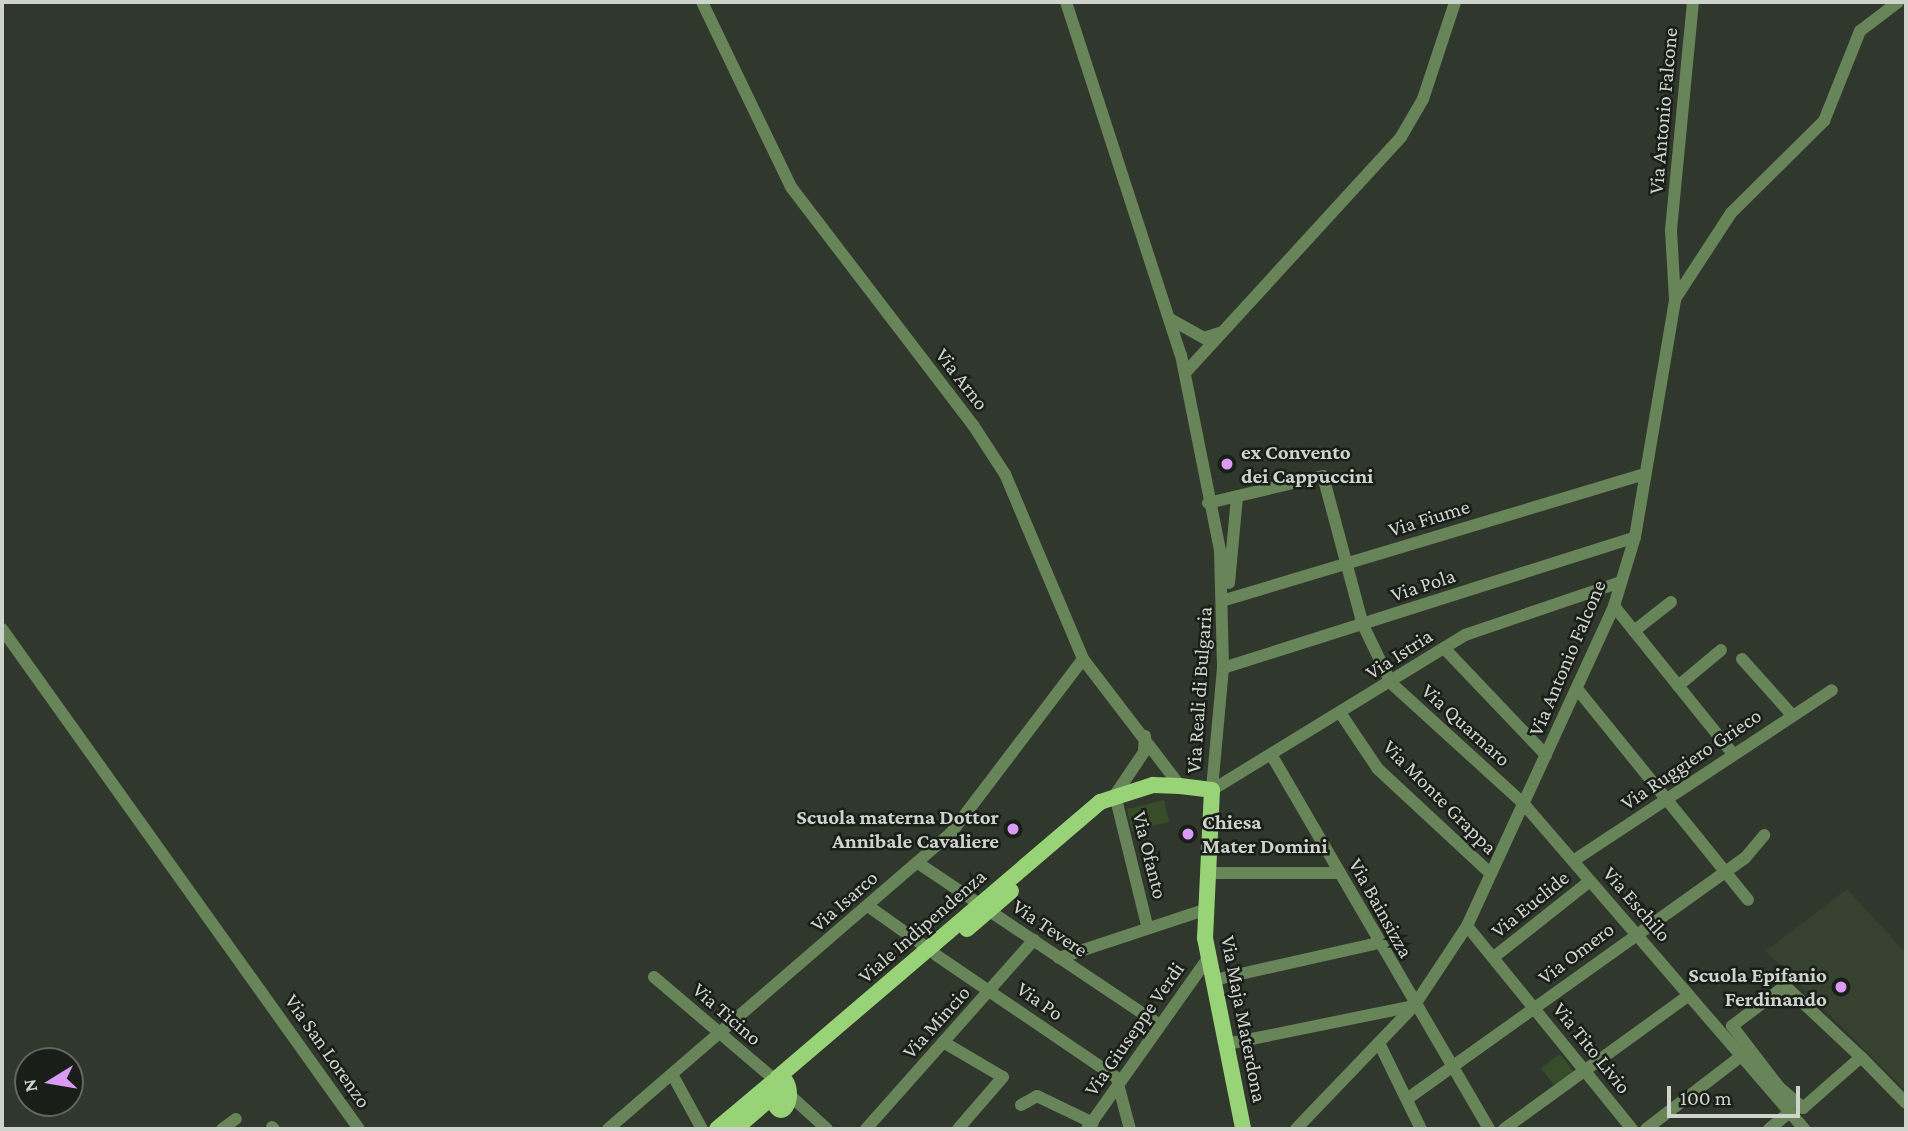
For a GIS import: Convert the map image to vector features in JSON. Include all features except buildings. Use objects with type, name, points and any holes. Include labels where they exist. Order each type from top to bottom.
[{"type":"main road","points":[[1115,795],[1180,786],[1212,790]]},
{"type":"main road","name":"Via Maja Materdona","points":[[1212,790],[1207,909],[1208,958],[1243,1129]]},
{"type":"main road","name":"Viale Indipendenza","points":[[717,1129],[779,1084],[1115,795]]},
{"type":"main road","name":"Viale Indipendenza","points":[[735,1129],[779,1084]]},
{"type":"street","name":"Via Arno","points":[[702,2],[818,229],[1005,474],[1083,660],[1145,736],[1180,786]]},
{"type":"street","name":"Via Reali di Bulgaria","points":[[1066,2],[1181,355],[1224,596]]},
{"type":"street","points":[[1185,373],[1401,137],[1423,99],[1455,2]]},
{"type":"street","name":"Via Antonio Falcone","points":[[1296,1129],[1380,1045],[1414,1006],[1467,926],[1522,802],[1578,690],[1614,606],[1635,537],[1675,300],[1671,230],[1692,2]]},
{"type":"street","points":[[1675,300],[1731,213],[1824,121],[1860,31],[1898,2]]},
{"type":"street","points":[[1170,319],[1204,338]]},
{"type":"street","points":[[1181,355],[1204,338],[1219,333]]},
{"type":"street","name":"Via Fiume","points":[[1224,596],[1348,563],[1646,474]]},
{"type":"street","name":"Via Quarnaro","points":[[1237,497],[1323,476],[1363,625],[1391,683],[1522,802]]},
{"type":"street","name":"Via Reali di Bulgaria","points":[[1212,790],[1223,668],[1224,596],[1237,497]]},
{"type":"street","points":[[1208,503],[1237,497]]},
{"type":"street","name":"Via Pola","points":[[1223,668],[1635,537]]},
{"type":"street","name":"Via Istria","points":[[1212,790],[1272,756],[1465,635],[1621,582]]},
{"type":"street","points":[[1634,631],[1671,602]]},
{"type":"street","points":[[1614,606],[1732,754]]},
{"type":"street","name":"Via San Lorenzo","points":[[2,629],[266,995],[359,1129]]},
{"type":"street","points":[[1444,648],[1546,755]]},
{"type":"street","points":[[1678,686],[1721,650]]},
{"type":"street","points":[[1742,659],[1792,715]]},
{"type":"street","name":"Via Isarco","points":[[608,1129],[918,863],[968,815],[1083,660]]},
{"type":"street","points":[[1578,690],[1748,900]]},
{"type":"street","name":"Via Ruggiero Grieco","points":[[1573,861],[1832,690]]},
{"type":"street","name":"Via Monte Grappa","points":[[1341,713],[1378,769],[1490,873]]},
{"type":"street","points":[[1115,795],[1144,752],[1145,736]]},
{"type":"street","name":"Via Bainsizza","points":[[1272,756],[1414,1006],[1489,1129]]},
{"type":"street","name":"Via Ofanto","points":[[1115,795],[1147,925]]},
{"type":"street","name":"Via Eschilo","points":[[1522,802],[1740,1056],[1775,1089],[1804,1129]]},
{"type":"street","name":"Via Omero","points":[[1407,1099],[1723,872],[1764,835]]},
{"type":"street","name":"Via Tevere","points":[[918,863],[1160,1025]]},
{"type":"street","points":[[1210,873],[1340,873]]},
{"type":"street","name":"Via Euclide","points":[[1494,957],[1590,881]]},
{"type":"street","name":"Via Po","points":[[868,906],[1119,1082]]},
{"type":"street","points":[[1059,958],[1147,925],[1207,909]]},
{"type":"street","name":"Via Tito Livio","points":[[1467,926],[1632,1129]]},
{"type":"street","name":"Via Mincio","points":[[866,1129],[1034,940]]},
{"type":"street","points":[[1214,980],[1378,943]]},
{"type":"street","name":"Via Giuseppe Verdi","points":[[1021,1105],[1037,1096],[1090,1126],[1208,958]]},
{"type":"street","name":"Via Ticino","points":[[654,977],[779,1084],[827,1129]]},
{"type":"street","points":[[1861,1057],[1803,1108],[1775,1089],[1732,1026],[1786,986],[1861,1057],[1906,1103]]},
{"type":"street","points":[[1504,1129],[1689,995]]},
{"type":"street","points":[[1227,1044],[1414,1006]]},
{"type":"street","points":[[943,1042],[1003,1077],[958,1129]]},
{"type":"street","points":[[1380,1045],[1421,1129]]},
{"type":"street","points":[[1646,1129],[1740,1056]]},
{"type":"street","points":[[672,1074],[702,1129]]},
{"type":"street","points":[[1119,1082],[1130,1129]]},
{"type":"street","points":[[1769,1129],[1790,1112]]},
{"type":"street","points":[[222,1129],[236,1119]]},
{"type":"shaded area","points":[[1847,889],[1906,953],[1906,1091],[1766,951]]},
{"type":"green space","points":[[1164,800],[1169,822],[1132,831],[1127,809]]},
{"type":"green space","points":[[1560,1054],[1574,1072],[1555,1086],[1541,1068]]},
{"type":"place","name":"ex Convento dei Cappuccini","points":[[1227,464]]},
{"type":"place","name":"Scuola materna Dottor Annibale Cavaliere","points":[[1013,829]]},
{"type":"place","name":"Chiesa Mater Domini","points":[[1188,834]]},
{"type":"place","name":"Scuola Epifanio Ferdinando","points":[[1841,987]]}]
